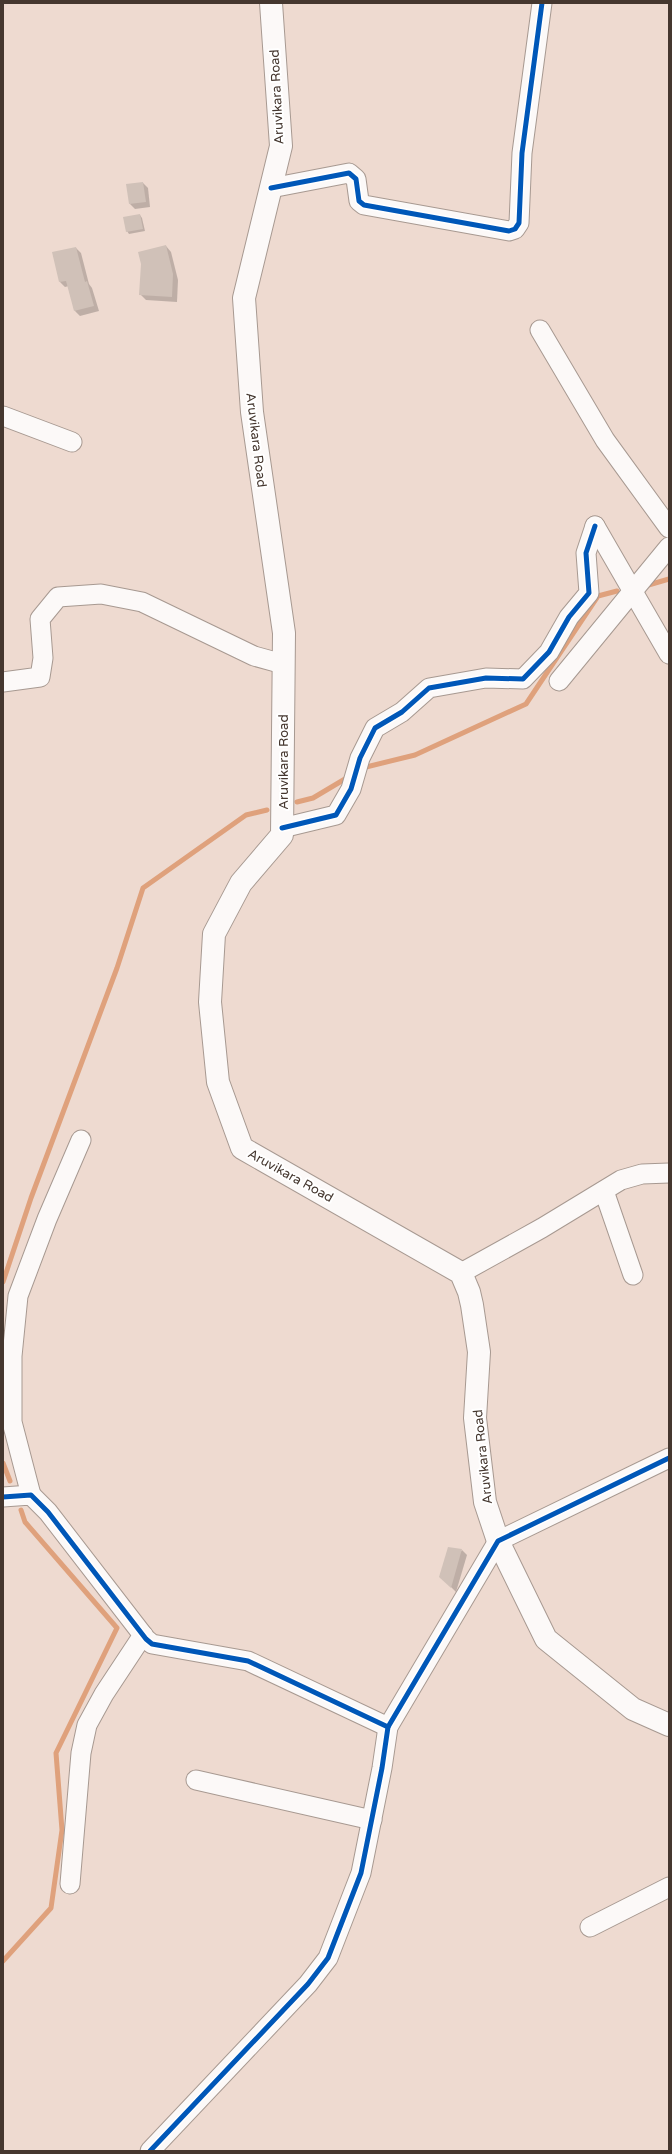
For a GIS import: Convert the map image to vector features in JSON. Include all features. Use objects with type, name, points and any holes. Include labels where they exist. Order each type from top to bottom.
[{"type":"main road","name":"Aruvikara Road","points":[[271,3],[280,146],[244,298],[252,412],[284,633],[282,835],[241,883],[214,934],[210,1002],[218,1082],[242,1148],[461,1273],[472,1305],[479,1352],[475,1418],[485,1502],[498,1541],[546,1639],[633,1709],[669,1725]]},
{"type":"street","points":[[271,188],[350,173],[356,179],[359,201],[364,205],[509,231],[516,229],[519,223],[522,153],[542,3]]},
{"type":"street","points":[[540,330],[605,440],[669,528]]},
{"type":"street","points":[[3,416],[72,442]]},
{"type":"street","points":[[282,828],[336,815],[351,789],[360,758],[375,728],[402,712],[429,688],[486,678],[523,679],[549,652],[569,617],[589,593],[586,553],[595,526],[669,654]]},
{"type":"street","points":[[559,681],[669,547]]},
{"type":"street","points":[[3,682],[40,677],[43,658],[40,619],[58,597],[101,594],[142,602],[254,656],[283,664]]},
{"type":"street","points":[[81,1140],[47,1219],[18,1296],[12,1356],[12,1422],[30,1495],[48,1512],[152,1644],[248,1661],[388,1728]]},
{"type":"street","points":[[461,1273],[542,1228],[621,1180],[669,1172]]},
{"type":"street","points":[[604,1191],[633,1275]]},
{"type":"street","points":[[150,2151],[308,1984],[328,1958],[361,1873],[388,1728],[498,1541],[669,1458]]},
{"type":"street","points":[[3,1497],[30,1495]]},
{"type":"street","points":[[70,1884],[81,1753],[87,1724],[104,1694],[143,1634]]},
{"type":"street","points":[[196,1780],[372,1820]]},
{"type":"street","points":[[590,1927],[669,1887]]},
{"type":"building","points":[[143,182],[146,202],[129,204],[126,184]]},
{"type":"building","points":[[140,214],[143,229],[126,232],[123,217]]},
{"type":"building","points":[[166,245],[173,274],[172,297],[139,295],[141,264],[138,252]]},
{"type":"building","points":[[76,247],[85,282],[87,281],[94,306],[74,311],[66,281],[59,282],[52,252]]},
{"type":"building","points":[[448,1547],[462,1549],[451,1588],[439,1577]]},
{"type":"waterway","points":[[645,586],[669,579]]},
{"type":"waterway","points":[[362,768],[415,755],[526,704],[598,596],[617,591]]},
{"type":"waterway","points":[[297,802],[313,798],[350,776]]},
{"type":"waterway","points":[[3,1282],[31,1198],[117,968],[143,888],[246,815],[267,810]]},
{"type":"waterway","points":[[3,1463],[10,1481]]},
{"type":"waterway","points":[[3,1961],[51,1908],[62,1830],[56,1753],[117,1628],[25,1522],[21,1510]]},
{"type":"cycle path","points":[[271,188],[349,173],[356,179],[359,201],[364,205],[509,231],[515,229],[519,223],[522,153],[542,3]]},
{"type":"cycle path","points":[[282,828],[336,815],[351,789],[360,758],[375,728],[402,712],[429,688],[486,678],[523,679],[549,652],[569,617],[589,593],[586,553],[595,526]]},
{"type":"cycle path","points":[[150,2151],[308,1984],[328,1958],[361,1873],[382,1768],[388,1727],[498,1541],[669,1458]]},
{"type":"cycle path","points":[[3,1497],[31,1495],[48,1512],[146,1639],[152,1644],[248,1661],[388,1727]]}]
